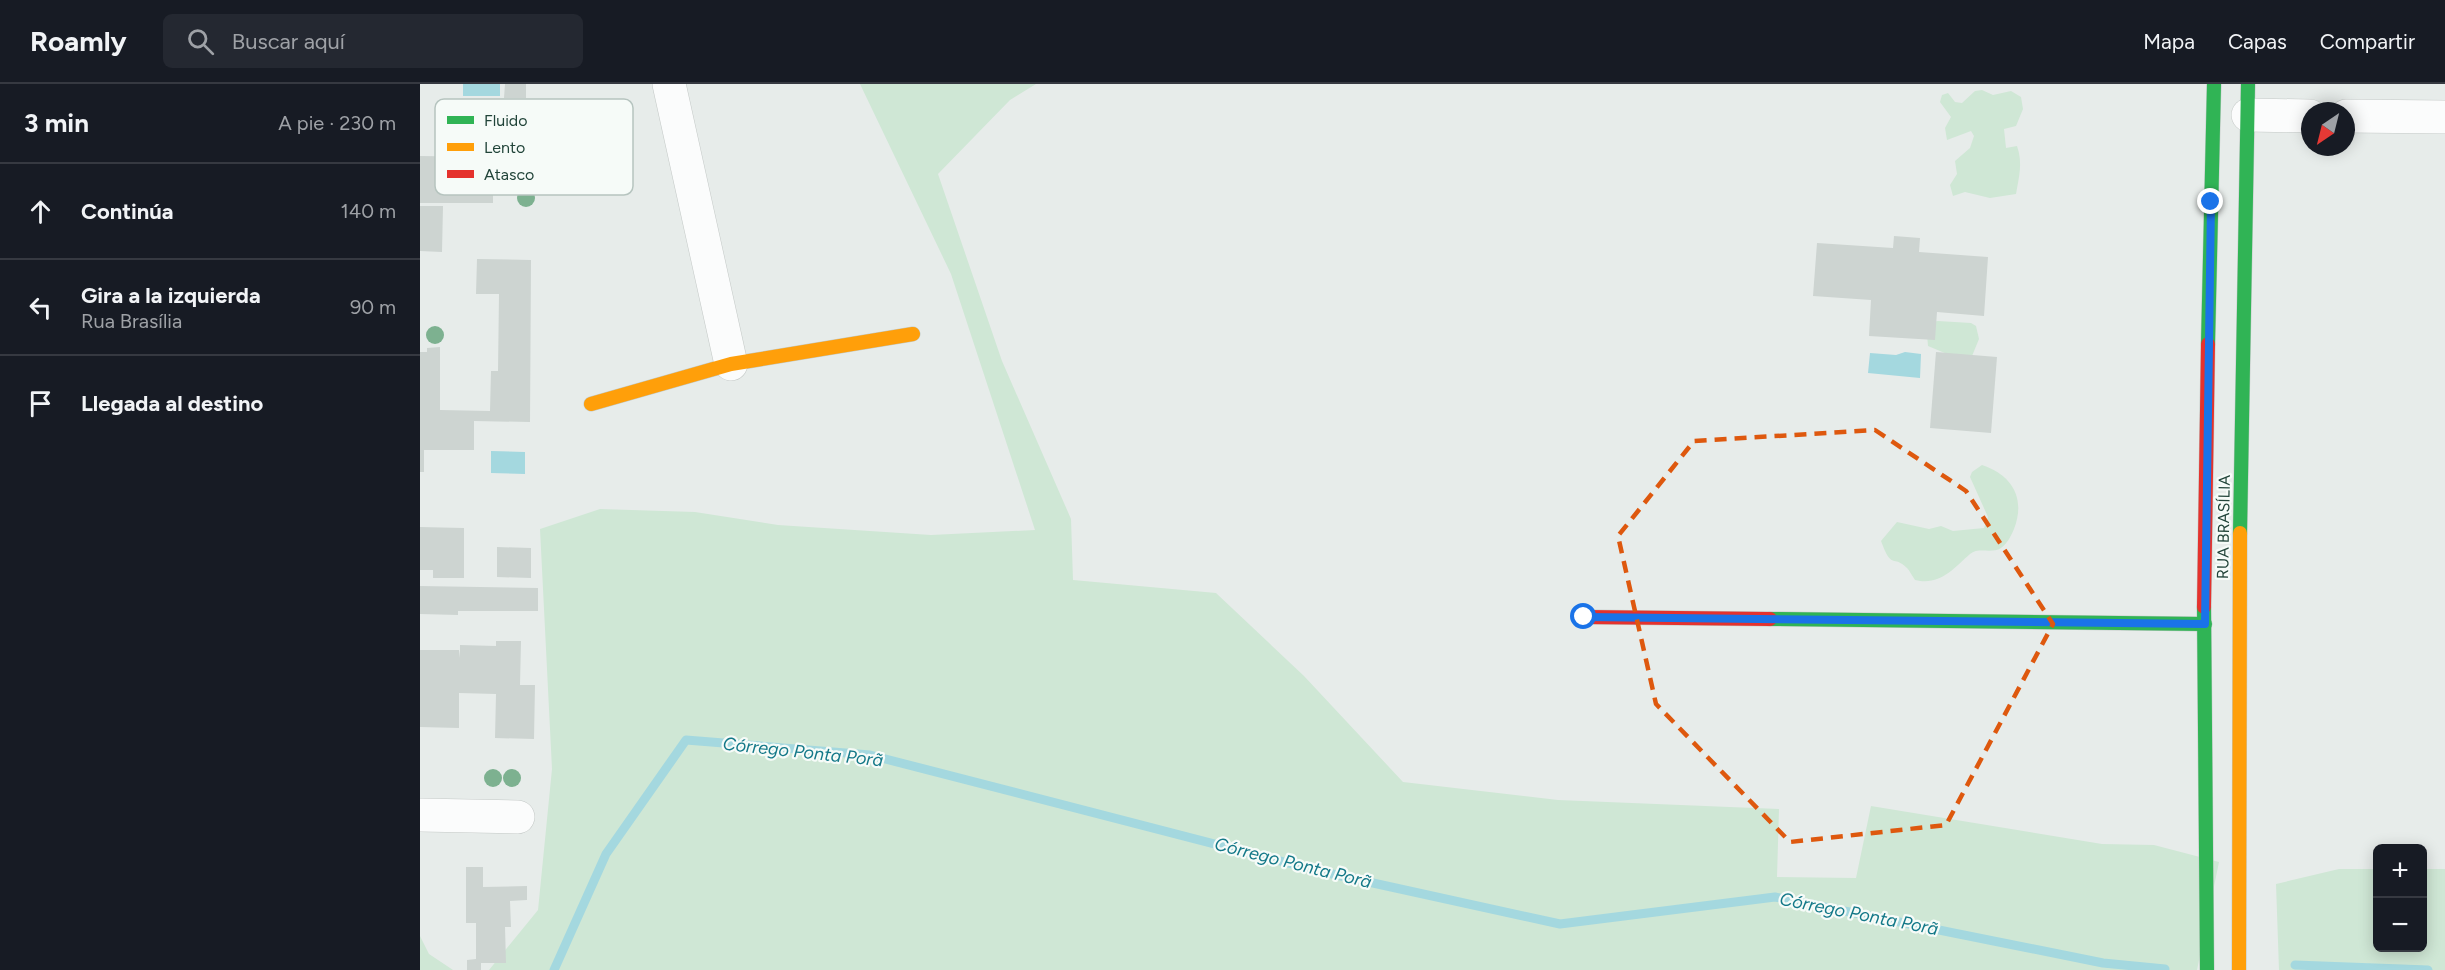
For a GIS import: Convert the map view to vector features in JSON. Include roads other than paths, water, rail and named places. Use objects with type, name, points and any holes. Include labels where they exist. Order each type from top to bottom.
[{"type":"main road","name":"RUA BRASÍLIA","points":[[2207,970],[2204,861],[2205,624],[2214,84]]},
{"type":"main road","name":"RUA BRASÍLIA","points":[[2240,970],[2239,608],[2248,100]]},
{"type":"main road","points":[[591,404],[731,364],[913,334]]},
{"type":"main road","points":[[1584,617],[2205,624]]},
{"type":"street","points":[[669,84],[731,364]]},
{"type":"street","points":[[2248,100],[2301,114]]},
{"type":"street","points":[[2355,116],[2445,117]]},
{"type":"street","points":[[420,815],[518,817]]},
{"type":"water","points":[[463,84],[500,84],[500,96],[463,96]]},
{"type":"water","points":[[1905,352],[1921,354],[1920,378],[1868,373],[1870,353],[1896,355]]},
{"type":"water","points":[[491,451],[525,452],[525,474],[491,473]]},
{"type":"waterway","name":"Córrego Ponta Porã","points":[[554,970],[606,854],[686,740],[870,755],[1323,872],[1560,924],[1775,897],[2103,963],[2165,969]]},
{"type":"waterway","name":"Córrego Ponta Porã","points":[[2295,965],[2428,970]]}]
